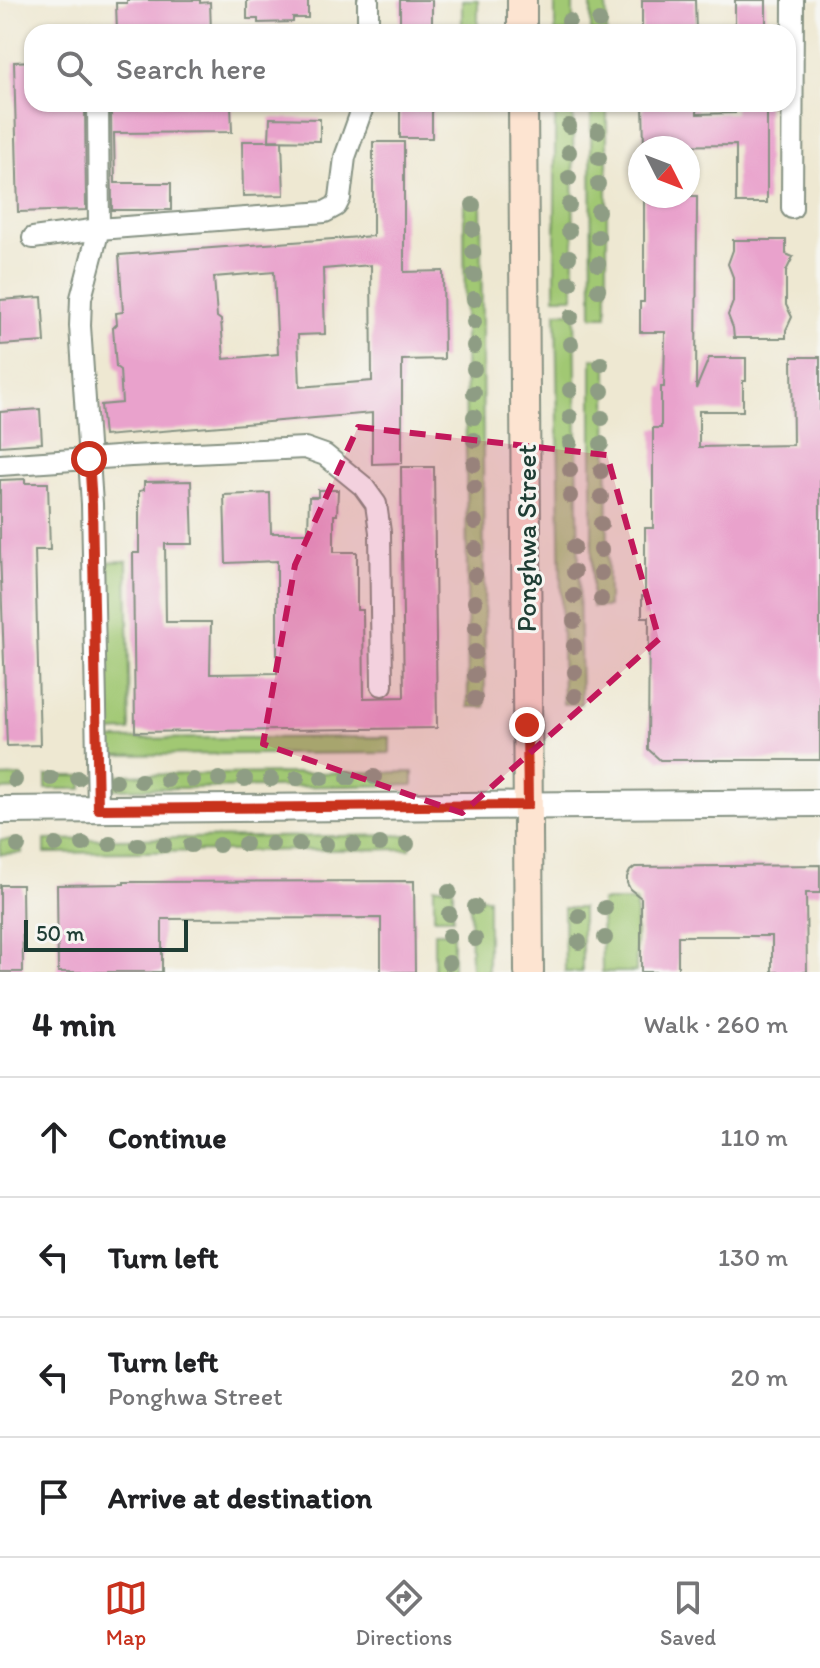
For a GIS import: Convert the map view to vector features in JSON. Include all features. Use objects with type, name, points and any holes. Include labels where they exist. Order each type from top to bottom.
[{"type":"main road","points":[[522,0],[522,24]]},
{"type":"main road","name":"Ponghwa Street","points":[[523,112],[529,972]]},
{"type":"street","points":[[368,0],[368,24]]},
{"type":"street","points":[[793,0],[793,24]]},
{"type":"street","points":[[98,112],[99,229],[81,298],[80,326],[92,504],[98,809]]},
{"type":"street","points":[[33,238],[99,229],[325,212],[336,206],[340,198],[345,157],[361,112]]},
{"type":"street","points":[[792,112],[792,208]]},
{"type":"street","points":[[0,465],[305,448],[325,455],[363,486],[376,504],[380,532],[382,685]]},
{"type":"street","points":[[0,810],[820,803]]},
{"type":"highlighted area","points":[[358,427],[607,455],[659,639],[462,813],[263,744],[295,565]]},
{"type":"green space","points":[[462,0],[478,0],[478,24],[462,24]]},
{"type":"green space","points":[[555,0],[573,0],[573,24],[555,24]]},
{"type":"green space","points":[[591,0],[606,0],[607,24],[591,24]]},
{"type":"green space","points":[[555,112],[573,112],[574,297],[555,297]]},
{"type":"green space","points":[[591,112],[607,112],[607,316],[592,316]]},
{"type":"green space","points":[[464,205],[481,205],[485,707],[468,707]]},
{"type":"green space","points":[[556,312],[575,312],[581,704],[563,704]]},
{"type":"green space","points":[[592,359],[607,359],[608,607],[592,607]]},
{"type":"green space","points":[[127,561],[130,731],[107,732],[104,562]]},
{"type":"green space","points":[[390,737],[390,753],[110,755],[110,739]]},
{"type":"green space","points":[[413,772],[413,785],[110,789],[110,775]]},
{"type":"green space","points":[[22,776],[22,789],[0,790],[0,777]]},
{"type":"green space","points":[[46,776],[82,776],[82,789],[46,789]]},
{"type":"green space","points":[[410,835],[410,849],[45,853],[45,840]]},
{"type":"green space","points":[[0,840],[22,840],[22,853],[0,854]]},
{"type":"green space","points":[[434,887],[453,887],[453,918],[434,918]]},
{"type":"green space","points":[[470,898],[488,898],[488,972],[471,972]]},
{"type":"green space","points":[[601,901],[636,901],[636,972],[602,972]]},
{"type":"green space","points":[[564,908],[582,908],[582,972],[565,972]]},
{"type":"green space","points":[[434,932],[453,932],[453,972],[434,972]]},
{"type":"building","points":[[127,0],[210,2],[211,24],[117,24],[116,3],[127,3]]},
{"type":"building","points":[[247,0],[308,0],[308,18],[293,18],[293,22],[258,23],[258,19],[247,19]]},
{"type":"building","points":[[400,0],[432,0],[432,24],[400,24]]},
{"type":"building","points":[[642,0],[695,0],[696,24],[642,24]]},
{"type":"building","points":[[735,0],[766,0],[766,24],[735,24]]},
{"type":"building","points":[[24,61],[24,112],[85,112],[86,210],[18,212],[14,62]]},
{"type":"building","points":[[111,112],[231,112],[232,132],[114,133],[115,183],[171,183],[171,210],[112,210]]},
{"type":"building","points":[[400,112],[432,112],[432,138],[400,138]]},
{"type":"building","points":[[643,112],[767,112],[767,203],[736,203],[736,145],[700,145],[700,136],[644,136]]},
{"type":"building","points":[[270,118],[320,119],[320,141],[269,140]]},
{"type":"building","points":[[242,141],[282,141],[284,195],[243,196]]},
{"type":"building","points":[[373,142],[404,142],[404,272],[443,271],[444,359],[402,360],[402,463],[372,464],[372,413],[104,436],[101,405],[122,403],[113,328],[117,324],[116,313],[123,312],[119,255],[373,236]],"holes":[[[371,265],[372,381],[300,387],[298,335],[325,334],[323,269]],[[274,272],[278,354],[224,359],[214,277]]]},
{"type":"building","points":[[644,208],[697,208],[696,389],[709,358],[746,358],[743,411],[699,411],[699,447],[793,445],[792,357],[820,357],[820,760],[660,760],[648,749],[649,617],[642,617],[642,596],[645,596],[645,528],[653,528],[653,428],[661,428],[665,332],[640,332],[640,302],[644,302]]},
{"type":"building","points":[[733,240],[786,240],[786,254],[793,257],[786,271],[786,305],[792,317],[786,338],[734,338],[728,315],[733,302],[733,277],[728,264]]},
{"type":"building","points":[[42,297],[45,342],[0,345],[0,300]]},
{"type":"building","points":[[40,409],[42,443],[0,446],[0,412]]},
{"type":"building","points":[[401,467],[434,467],[437,728],[135,732],[133,553],[139,553],[139,491],[144,490],[144,482],[191,481],[193,544],[165,544],[166,622],[211,622],[210,674],[277,673],[277,561],[226,563],[224,495],[270,493],[271,533],[308,533],[309,497],[318,497],[318,490],[338,490],[334,552],[357,552],[357,610],[363,610],[364,698],[404,697]]},
{"type":"building","points":[[25,479],[25,483],[48,483],[50,550],[35,550],[40,745],[7,746],[0,480]]},
{"type":"building","points":[[820,865],[820,893],[806,893],[807,972],[772,972],[772,936],[678,936],[678,972],[641,972],[641,898],[627,883],[630,871],[635,867]]},
{"type":"building","points":[[414,881],[415,972],[381,972],[381,918],[162,919],[162,972],[58,972],[57,885]]},
{"type":"building","points":[[0,885],[22,885],[23,972],[0,972]]},
{"type":"route","points":[[89,459],[98,809],[528,805],[527,725]]}]
